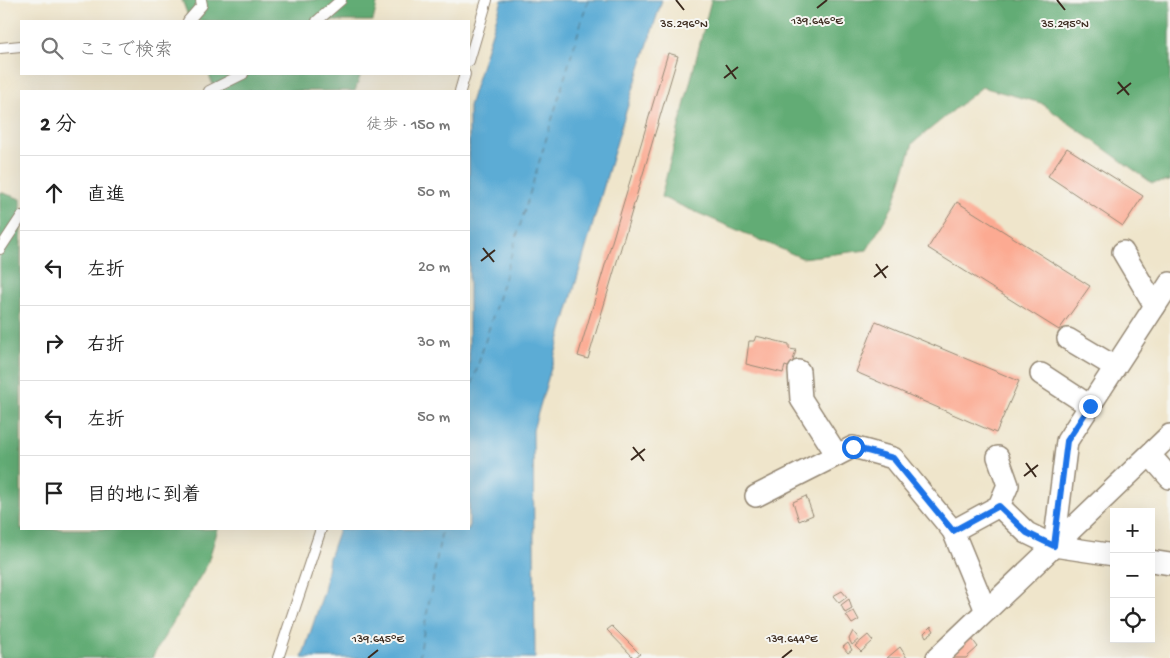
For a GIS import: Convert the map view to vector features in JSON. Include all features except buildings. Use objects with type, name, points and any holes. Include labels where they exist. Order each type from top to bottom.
[{"type":"street","points":[[1122,252],[1155,306]]},
{"type":"street","points":[[1054,546],[1067,441],[1170,283]]},
{"type":"street","points":[[1068,339],[1115,367]]},
{"type":"street","points":[[799,371],[800,400],[837,455]]},
{"type":"street","points":[[1041,374],[1090,406]]},
{"type":"street","points":[[937,658],[1170,435]]},
{"type":"street","points":[[756,496],[853,447],[893,458],[953,531],[986,611]]},
{"type":"street","points":[[1150,455],[1170,478]]},
{"type":"street","points":[[953,531],[999,506],[1008,485],[998,457]]},
{"type":"street","points":[[999,506],[1027,533],[1054,546],[1110,554]]},
{"type":"street","points":[[1155,562],[1170,564]]},
{"type":"lane","points":[[189,20],[202,5],[201,0]]},
{"type":"lane","points":[[318,20],[341,0]]},
{"type":"lane","points":[[470,58],[487,0]]},
{"type":"lane","points":[[0,48],[20,46]]},
{"type":"lane","points":[[210,90],[240,75]]},
{"type":"lane","points":[[460,90],[465,75]]},
{"type":"lane","points":[[0,250],[20,219]]},
{"type":"lane","points":[[278,658],[321,530]]},
{"type":"green space","points":[[182,0],[378,0],[373,20],[190,20]]},
{"type":"green space","points":[[711,0],[1170,0],[1170,181],[1152,183],[1041,103],[982,87],[913,143],[893,206],[867,250],[802,258],[661,197]]},
{"type":"green space","points":[[209,75],[361,75],[355,90],[211,90],[213,86]]},
{"type":"green space","points":[[0,192],[20,199],[20,530],[218,530],[207,565],[152,658],[0,658]]},
{"type":"water","points":[[502,0],[662,0],[622,124],[533,430],[535,658],[302,658],[324,591],[329,558],[339,530],[470,530],[470,103]]},
{"type":"ferry route","points":[[470,392],[588,0]]},
{"type":"ferry route","points":[[419,658],[442,530]]},
{"type":"route","points":[[853,447],[893,458],[953,531],[999,506],[1027,533],[1054,546],[1067,441],[1090,406]]}]
